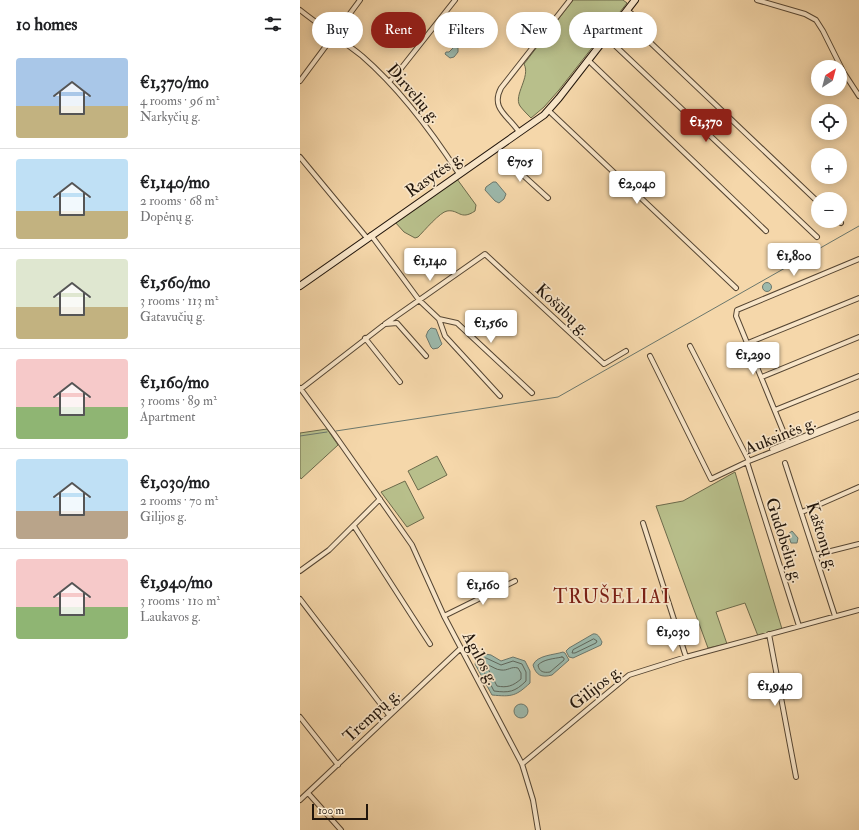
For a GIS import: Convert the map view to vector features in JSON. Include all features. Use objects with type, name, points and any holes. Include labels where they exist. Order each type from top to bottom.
[{"type":"main road","name":"Rasytės g.","points":[[627,10],[635,0]]},
{"type":"main road","name":"Rasytės g.","points":[[300,286],[548,110],[597,48]]},
{"type":"street","points":[[351,12],[360,0]]},
{"type":"street","points":[[389,82],[455,0]]},
{"type":"street","points":[[519,132],[515,124],[499,108],[497,101],[498,94],[570,0]]},
{"type":"street","points":[[757,0],[805,14],[816,20],[823,30],[844,73],[859,96]]},
{"type":"street","name":"Dirvelių g.","points":[[300,10],[312,19]]},
{"type":"street","points":[[627,10],[632,14],[632,24],[634,27],[811,195]]},
{"type":"street","points":[[300,81],[324,48]]},
{"type":"street","name":"Dirvelių g.","points":[[350,48],[389,82],[407,102],[439,143],[459,174]]},
{"type":"street","points":[[618,48],[817,237]]},
{"type":"street","points":[[588,60],[766,231]]},
{"type":"street","points":[[548,110],[736,288]]},
{"type":"street","points":[[503,156],[548,198]]},
{"type":"street","points":[[300,157],[369,237],[419,300],[439,319],[445,336],[500,396]]},
{"type":"street","name":"Košūbų g.","points":[[419,300],[484,254],[604,364],[626,351]]},
{"type":"street","points":[[788,443],[736,316],[737,310],[859,259]]},
{"type":"street","points":[[748,343],[859,298]]},
{"type":"street","points":[[300,388],[365,338],[419,300]]},
{"type":"street","points":[[439,319],[457,323],[532,393]]},
{"type":"street","points":[[384,324],[397,323],[426,356]]},
{"type":"street","points":[[762,377],[859,337]]},
{"type":"street","points":[[365,338],[400,382]]},
{"type":"street","name":"Gudobelių g.","points":[[690,346],[748,461],[799,626]]},
{"type":"street","name":"Auksinės g.","points":[[650,356],[711,480],[748,461],[859,417]]},
{"type":"street","points":[[775,410],[859,376]]},
{"type":"street","name":"Agilos g.","points":[[300,388],[412,545],[444,616],[522,764],[533,800],[538,830]]},
{"type":"street","points":[[772,449],[859,414]]},
{"type":"street","name":"Kaštonų g.","points":[[785,463],[835,616]]},
{"type":"street","points":[[802,512],[859,487]]},
{"type":"street","points":[[300,571],[329,550],[380,499]]},
{"type":"street","points":[[643,523],[686,657]]},
{"type":"street","points":[[354,526],[430,644]]},
{"type":"street","points":[[815,555],[859,544]]},
{"type":"street","points":[[444,616],[515,582]]},
{"type":"street","points":[[300,600],[389,715]]},
{"type":"street","name":"Gilijos g.","points":[[522,764],[629,675],[686,657],[859,610]]},
{"type":"street","points":[[769,634],[796,777]]},
{"type":"street","name":"Trempų g.","points":[[300,800],[461,648]]},
{"type":"street","points":[[300,717],[338,765]]},
{"type":"street","points":[[308,793],[341,830]]},
{"type":"green space","points":[[573,0],[623,0],[627,3],[620,12],[569,12],[569,48],[592,48],[559,90],[544,107],[531,118],[518,102],[526,69],[524,64],[536,48],[561,48],[561,16]]},
{"type":"green space","points":[[457,179],[476,205],[475,211],[466,215],[451,211],[444,212],[436,218],[418,237],[415,238],[404,232],[395,222]]},
{"type":"green space","points":[[327,429],[338,445],[301,479],[300,433]]},
{"type":"green space","points":[[437,456],[447,475],[418,490],[408,471]]},
{"type":"green space","points":[[735,472],[782,629],[758,636],[745,603],[716,612],[727,644],[708,648],[656,506],[683,501]]},
{"type":"green space","points":[[405,481],[424,518],[407,527],[381,492]]},
{"type":"water","points":[[453,48],[458,48],[458,52],[454,57],[450,58],[445,54],[446,52],[449,52]]},
{"type":"water","points":[[493,182],[496,182],[506,194],[504,199],[499,203],[495,201],[485,190],[486,187]]},
{"type":"water","points":[[767,282],[772,287],[767,292],[762,287]]},
{"type":"water","points":[[431,328],[436,329],[442,344],[438,348],[433,349],[431,347],[426,336]]},
{"type":"water","points":[[792,531],[798,538],[797,543],[791,543],[788,534]]},
{"type":"water","points":[[593,634],[600,637],[602,642],[601,645],[573,658],[569,657],[566,651],[569,648]]},
{"type":"water","points":[[563,652],[569,660],[552,675],[542,676],[537,673],[533,665],[538,659]]},
{"type":"water","points":[[485,654],[491,655],[501,661],[513,657],[525,661],[530,671],[530,683],[521,691],[513,695],[492,695],[475,664],[478,657]]},
{"type":"water","points":[[521,704],[526,706],[528,711],[526,716],[521,718],[516,716],[514,711],[516,706]]},
{"type":"waterway","points":[[336,431],[558,397],[859,226]]},
{"type":"waterway","points":[[300,436],[327,432]]},
{"type":"district","name":"TRUŠELIAI","points":[[612,596]]}]
